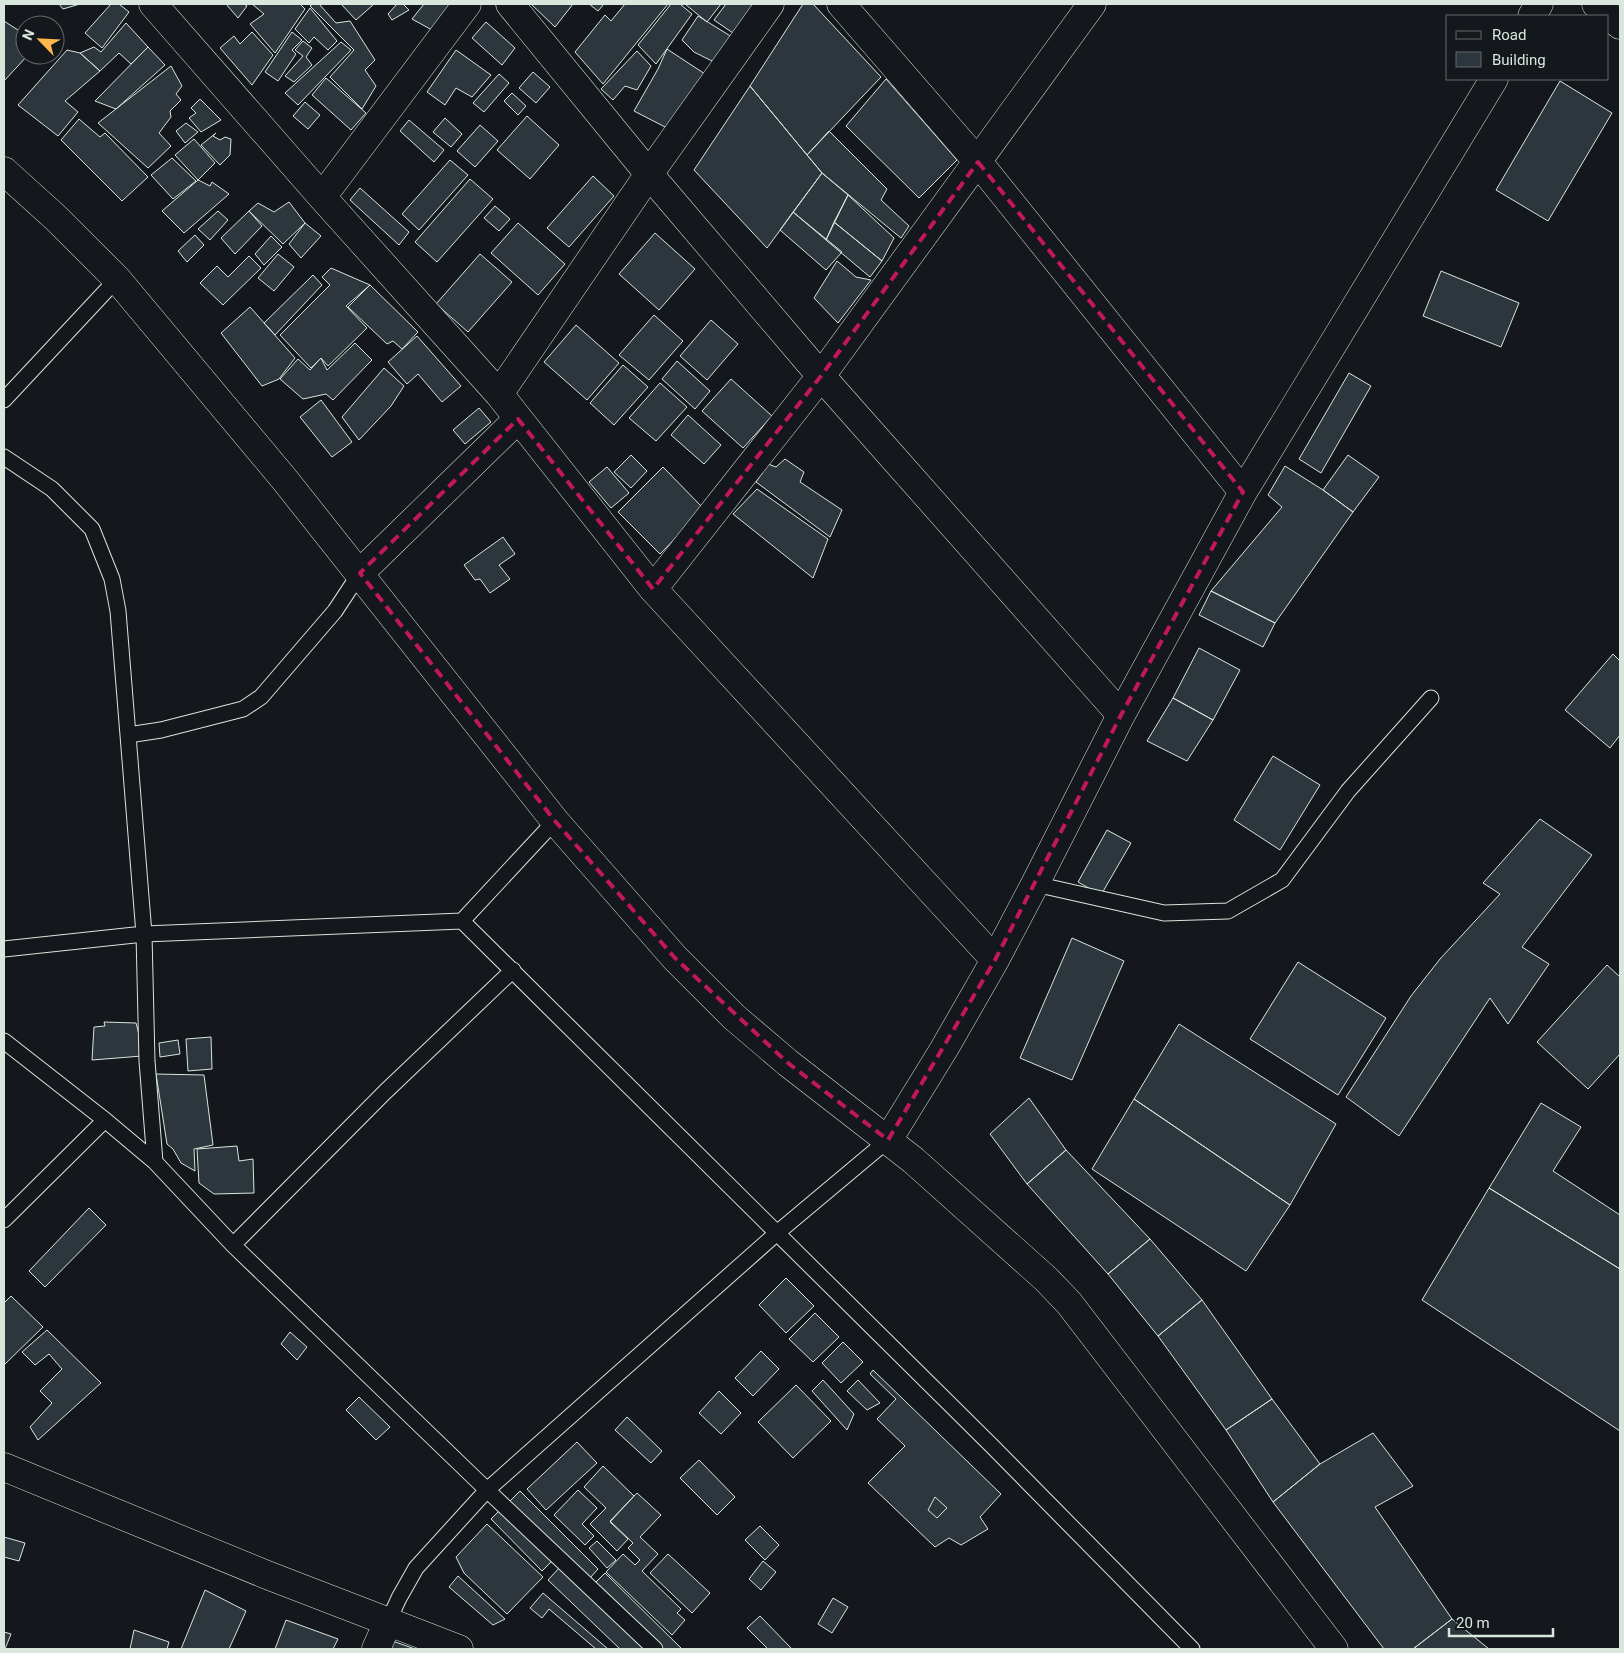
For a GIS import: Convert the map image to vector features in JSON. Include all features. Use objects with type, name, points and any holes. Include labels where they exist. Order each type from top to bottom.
[{"type":"street","points":[[153,4],[498,394],[653,589],[995,960]]},
{"type":"street","points":[[322,197],[467,4]]},
{"type":"street","points":[[510,4],[648,174],[821,376],[1121,715]]},
{"type":"street","points":[[498,394],[648,174],[770,4]]},
{"type":"street","points":[[840,4],[978,162],[1243,492]]},
{"type":"street","points":[[653,589],[821,376],[1092,4]]},
{"type":"street","points":[[1533,15],[1540,4]]},
{"type":"street","points":[[1596,4],[1620,24]]},
{"type":"street","points":[[888,1140],[944,1049],[995,960],[1121,715],[1243,492],[1493,80]]},
{"type":"street","points":[[4,171],[56,218],[117,279],[286,480],[555,821],[675,958],[734,1018],[788,1064],[888,1140],[1032,1266],[1069,1303],[1334,1649]]},
{"type":"street","points":[[360,573],[518,419]]},
{"type":"street","points":[[4,1467],[267,1576],[459,1649]]},
{"type":"street","points":[[376,1649],[388,1622]]},
{"type":"lane","points":[[4,400],[117,279]]},
{"type":"lane","points":[[4,457],[52,489],[92,529],[112,579],[118,610],[144,934],[147,1062],[155,1162]]},
{"type":"lane","points":[[128,735],[161,730],[243,709],[261,697],[335,611],[360,573]]},
{"type":"lane","points":[[1035,884],[1164,913],[1228,911],[1282,880],[1348,791],[1431,698]]},
{"type":"lane","points":[[4,949],[144,934],[462,921],[555,821]]},
{"type":"lane","points":[[462,921],[992,1446],[1192,1649]]},
{"type":"lane","points":[[233,1245],[384,1092],[513,970]]},
{"type":"lane","points":[[4,1041],[105,1120],[155,1162],[233,1245],[655,1649]]},
{"type":"lane","points":[[4,1220],[105,1120]]},
{"type":"lane","points":[[388,1622],[398,1598],[416,1568],[487,1490],[777,1233],[888,1140]]},
{"type":"highlighted area","points":[[978,162],[1243,492],[1121,715],[995,960],[888,1140],[788,1063],[675,958],[555,821],[360,573],[518,419],[653,589],[821,376]]},
{"type":"building","points":[[59,4],[80,4],[63,9]]},
{"type":"building","points":[[111,4],[119,4],[129,12],[102,48],[85,33]]},
{"type":"building","points":[[226,4],[244,4],[247,6],[238,18]]},
{"type":"building","points":[[252,4],[302,4],[305,9],[275,53],[250,24],[264,14]]},
{"type":"building","points":[[319,4],[336,23],[350,21],[375,60],[365,70],[376,86],[362,109],[330,77],[354,50],[310,6]]},
{"type":"building","points":[[341,4],[374,4],[356,20]]},
{"type":"building","points":[[397,4],[403,4],[409,10],[392,20],[388,14]]},
{"type":"building","points":[[424,4],[453,4],[432,30],[412,19]]},
{"type":"building","points":[[531,4],[573,4],[555,27]]},
{"type":"building","points":[[589,4],[604,4],[598,11]]},
{"type":"building","points":[[625,4],[668,4],[603,84],[575,52],[605,15],[611,21]]},
{"type":"building","points":[[671,4],[680,4],[692,14],[656,64],[638,45]]},
{"type":"building","points":[[685,4],[721,4],[707,22]]},
{"type":"building","points":[[726,4],[756,4],[733,33],[714,20]]},
{"type":"building","points":[[803,4],[813,4],[881,77],[807,155],[750,86]]},
{"type":"building","points":[[310,8],[337,41],[328,50],[314,37],[309,43],[295,29]]},
{"type":"building","points":[[698,16],[732,37],[716,63],[694,52],[682,40]]},
{"type":"building","points":[[4,21],[15,28],[15,65],[19,65],[4,81]]},
{"type":"building","points":[[486,22],[515,48],[502,65],[472,38]]},
{"type":"building","points":[[126,23],[148,47],[131,64],[119,53],[100,71],[80,53],[94,47],[101,52]]},
{"type":"building","points":[[252,32],[273,55],[252,85],[220,48],[234,36],[240,44]]},
{"type":"building","points":[[292,32],[302,40],[292,50],[296,54],[278,81],[265,72]]},
{"type":"building","points":[[303,41],[312,48],[306,57],[312,65],[294,82],[285,76],[303,56],[295,50]]},
{"type":"building","points":[[341,42],[351,50],[298,105],[285,93]]},
{"type":"building","points":[[148,47],[165,65],[116,109],[95,101]]},
{"type":"building","points":[[667,49],[705,74],[669,129],[634,111]]},
{"type":"building","points":[[67,50],[80,53],[100,71],[65,101],[78,112],[58,136],[18,105],[54,65],[65,65],[65,52]]},
{"type":"building","points":[[456,50],[491,75],[472,97],[456,88],[445,105],[427,92]]},
{"type":"building","points":[[637,51],[651,66],[637,90],[625,86],[613,100],[601,89]]},
{"type":"building","points":[[171,66],[182,86],[176,94],[181,100],[170,111],[171,117],[159,133],[171,146],[148,168],[98,123]]},
{"type":"building","points":[[533,72],[550,87],[536,103],[519,88]]},
{"type":"building","points":[[499,74],[509,83],[484,112],[473,103]]},
{"type":"building","points":[[326,78],[366,113],[351,130],[312,95]]},
{"type":"building","points":[[886,79],[957,160],[919,198],[846,126]]},
{"type":"building","points":[[1560,81],[1612,113],[1548,221],[1496,190]]},
{"type":"building","points":[[750,86],[822,173],[767,248],[694,170]]},
{"type":"building","points":[[512,93],[526,106],[518,115],[504,101]]},
{"type":"building","points":[[200,99],[221,120],[201,132],[189,118],[196,113],[191,108]]},
{"type":"building","points":[[305,102],[320,115],[308,129],[293,116]]},
{"type":"building","points":[[527,116],[559,145],[530,179],[497,150]]},
{"type":"building","points":[[445,118],[462,134],[451,147],[433,132]]},
{"type":"building","points":[[79,119],[100,137],[105,133],[148,177],[122,201],[61,140]]},
{"type":"building","points":[[409,120],[444,150],[434,162],[400,131]]},
{"type":"building","points":[[186,123],[198,132],[185,143],[176,131]]},
{"type":"building","points":[[480,125],[498,141],[475,167],[457,151]]},
{"type":"building","points":[[829,131],[887,189],[881,200],[909,226],[901,238],[822,173],[807,155]]},
{"type":"building","points":[[216,133],[213,136],[220,140],[225,137],[231,139],[230,155],[220,165],[201,145]]},
{"type":"building","points":[[194,139],[215,163],[198,180],[175,155]]},
{"type":"building","points":[[172,158],[196,181],[173,199],[151,175]]},
{"type":"building","points":[[450,160],[468,175],[419,230],[402,214]]},
{"type":"building","points":[[822,173],[848,195],[826,240],[793,212]]},
{"type":"building","points":[[593,176],[614,196],[569,247],[547,228]]},
{"type":"building","points":[[470,179],[493,199],[437,262],[415,242]]},
{"type":"building","points":[[198,180],[210,186],[212,182],[229,194],[184,233],[162,211]]},
{"type":"building","points":[[360,188],[409,232],[399,245],[350,200]]},
{"type":"building","points":[[848,195],[894,238],[882,261],[834,222]]},
{"type":"building","points":[[289,202],[305,223],[283,244],[249,211],[258,203],[274,212]]},
{"type":"building","points":[[495,206],[510,219],[499,231],[484,218]]},
{"type":"building","points":[[218,211],[228,220],[210,240],[198,229]]},
{"type":"building","points":[[249,211],[262,226],[235,254],[221,238]]},
{"type":"building","points":[[793,212],[842,252],[826,270],[780,230]]},
{"type":"building","points":[[834,222],[882,261],[870,277],[826,240]]},
{"type":"building","points":[[305,223],[321,236],[301,258],[289,244]]},
{"type":"building","points":[[518,223],[565,264],[538,295],[491,253]]},
{"type":"building","points":[[655,233],[695,269],[659,310],[619,274]]},
{"type":"building","points":[[195,235],[204,245],[187,262],[178,251]]},
{"type":"building","points":[[271,236],[282,247],[264,265],[255,254]]},
{"type":"building","points":[[278,254],[294,267],[274,291],[258,278]]},
{"type":"building","points":[[480,254],[512,282],[468,332],[436,304]]},
{"type":"building","points":[[249,256],[261,268],[223,305],[200,283],[217,266],[228,277]]},
{"type":"building","points":[[837,261],[856,277],[871,280],[838,323],[814,298]]},
{"type":"building","points":[[331,268],[370,285],[346,306],[367,328],[328,366],[321,358],[311,368],[280,335],[330,285],[322,277]]},
{"type":"building","points":[[1441,271],[1519,303],[1501,347],[1423,316]]},
{"type":"building","points":[[313,275],[322,285],[275,335],[264,323]]},
{"type":"building","points":[[370,285],[418,332],[402,349],[393,341],[387,344],[348,307]]},
{"type":"building","points":[[250,307],[295,358],[279,379],[262,386],[221,333]]},
{"type":"building","points":[[654,315],[683,341],[649,380],[619,355]]},
{"type":"building","points":[[711,320],[738,344],[707,380],[680,356]]},
{"type":"building","points":[[576,325],[619,363],[587,400],[544,362]]},
{"type":"building","points":[[417,336],[461,386],[442,402],[418,374],[407,384],[388,362]]},
{"type":"building","points":[[355,343],[372,360],[333,400],[326,394],[303,399],[280,379],[298,359],[310,370],[321,358],[327,370]]},
{"type":"building","points":[[677,361],[710,391],[695,409],[662,379]]},
{"type":"building","points":[[623,365],[648,387],[614,425],[590,403]]},
{"type":"building","points":[[384,368],[404,386],[391,406],[359,440],[342,417]]},
{"type":"building","points":[[1349,373],[1371,386],[1321,473],[1299,459]]},
{"type":"building","points":[[731,379],[772,416],[743,448],[702,411]]},
{"type":"building","points":[[660,383],[687,407],[656,441],[629,418]]},
{"type":"building","points":[[321,400],[352,442],[332,457],[300,417]]},
{"type":"building","points":[[479,408],[491,422],[465,444],[453,430]]},
{"type":"building","points":[[688,415],[721,445],[704,464],[671,435]]},
{"type":"building","points":[[631,455],[647,471],[631,488],[614,472]]},
{"type":"building","points":[[1348,455],[1379,477],[1353,512],[1323,490]]},
{"type":"building","points":[[785,459],[804,472],[800,482],[842,510],[830,537],[756,482],[768,464],[776,467]]},
{"type":"building","points":[[1285,466],[1353,512],[1275,623],[1211,591],[1282,507],[1268,495]]},
{"type":"building","points":[[607,467],[629,493],[611,508],[589,482]]},
{"type":"building","points":[[663,467],[704,509],[660,554],[618,512]]},
{"type":"building","points":[[757,489],[828,539],[813,578],[733,514]]},
{"type":"building","points":[[503,537],[515,554],[499,565],[510,579],[490,593],[480,579],[475,580],[464,565]]},
{"type":"building","points":[[1211,591],[1275,623],[1263,647],[1199,615]]},
{"type":"building","points":[[1199,648],[1240,670],[1213,720],[1173,698]]},
{"type":"building","points":[[1613,654],[1620,661],[1620,735],[1610,748],[1565,710]]},
{"type":"building","points":[[1173,698],[1213,720],[1187,761],[1147,741]]},
{"type":"building","points":[[1273,756],[1320,785],[1280,850],[1234,820]]},
{"type":"building","points":[[1540,819],[1592,855],[1522,947],[1549,964],[1508,1024],[1490,998],[1399,1136],[1346,1097],[1411,996],[1440,959],[1500,894],[1483,883]]},
{"type":"building","points":[[1107,830],[1131,843],[1101,895],[1078,882]]},
{"type":"building","points":[[1072,938],[1124,961],[1072,1080],[1020,1058]]},
{"type":"building","points":[[1298,962],[1386,1018],[1338,1095],[1250,1039]]},
{"type":"building","points":[[1607,965],[1620,977],[1620,1054],[1588,1089],[1537,1042]]},
{"type":"building","points":[[104,1022],[136,1023],[144,1053],[142,1056],[92,1060],[94,1027],[105,1026]]},
{"type":"building","points":[[1179,1024],[1336,1124],[1290,1205],[1134,1099]]},
{"type":"building","points":[[211,1037],[212,1069],[188,1071],[186,1039]]},
{"type":"building","points":[[178,1040],[180,1054],[160,1057],[159,1043]]},
{"type":"building","points":[[156,1074],[204,1075],[213,1145],[194,1149],[195,1171],[181,1163],[173,1149],[167,1144]]},
{"type":"building","points":[[1029,1098],[1066,1150],[1027,1184],[990,1134]]},
{"type":"building","points":[[1134,1099],[1290,1205],[1246,1271],[1092,1169]]},
{"type":"building","points":[[1541,1103],[1581,1127],[1553,1171],[1620,1215],[1620,1269],[1489,1188]]},
{"type":"building","points":[[237,1146],[239,1161],[253,1159],[254,1193],[214,1194],[199,1183],[197,1149]]},
{"type":"building","points":[[1066,1150],[1150,1239],[1108,1274],[1027,1184]]},
{"type":"building","points":[[1489,1188],[1620,1269],[1620,1431],[1422,1300]]},
{"type":"building","points":[[89,1208],[106,1225],[45,1287],[29,1271]]},
{"type":"building","points":[[1150,1239],[1202,1300],[1158,1336],[1108,1274]]},
{"type":"building","points":[[786,1278],[814,1306],[786,1333],[759,1305]]},
{"type":"building","points":[[11,1296],[43,1327],[4,1365],[4,1303]]},
{"type":"building","points":[[1202,1300],[1272,1399],[1226,1430],[1158,1336]]},
{"type":"building","points":[[815,1313],[839,1337],[813,1362],[789,1339]]},
{"type":"building","points":[[47,1330],[101,1383],[38,1440],[30,1427],[52,1403],[40,1391],[62,1369],[49,1354],[35,1365],[22,1352]]},
{"type":"building","points":[[290,1332],[307,1347],[297,1360],[281,1344]]},
{"type":"building","points":[[843,1342],[863,1362],[841,1383],[822,1363]]},
{"type":"building","points":[[761,1351],[779,1369],[753,1396],[735,1378]]},
{"type":"building","points":[[873,1370],[1001,1494],[980,1517],[988,1529],[961,1545],[949,1538],[935,1547],[868,1483],[905,1446],[877,1419],[896,1399],[870,1374]]},
{"type":"building","points":[[823,1380],[854,1414],[847,1430],[812,1391]]},
{"type":"building","points":[[858,1380],[880,1403],[867,1410],[847,1391]]},
{"type":"building","points":[[796,1385],[831,1421],[793,1458],[758,1422]]},
{"type":"building","points":[[719,1391],[741,1413],[721,1434],[699,1413]]},
{"type":"building","points":[[359,1397],[390,1427],[376,1440],[346,1410]]},
{"type":"building","points":[[1272,1399],[1320,1464],[1273,1502],[1226,1430]]},
{"type":"building","points":[[627,1417],[662,1451],[651,1463],[615,1430]]},
{"type":"building","points":[[1373,1433],[1413,1486],[1375,1507],[1452,1619],[1413,1649],[1384,1649],[1273,1502],[1320,1464]]},
{"type":"building","points":[[577,1442],[597,1463],[546,1510],[527,1489]]},
{"type":"building","points":[[699,1460],[735,1497],[717,1515],[680,1478]]},
{"type":"building","points":[[603,1466],[634,1496],[610,1522],[628,1539],[617,1551],[590,1524],[606,1508],[584,1487]]},
{"type":"building","points":[[578,1490],[597,1508],[582,1524],[594,1536],[585,1545],[554,1515]]},
{"type":"building","points":[[520,1491],[598,1569],[589,1579],[510,1501]]},
{"type":"building","points":[[637,1493],[661,1515],[640,1537],[658,1554],[642,1571],[681,1609],[677,1613],[685,1620],[672,1635],[606,1572],[623,1554],[635,1565],[640,1560],[628,1548],[633,1543],[610,1521]]},
{"type":"building","points":[[935,1497],[947,1508],[937,1518],[928,1510]]},
{"type":"building","points":[[501,1509],[552,1561],[542,1571],[491,1519]]},
{"type":"building","points":[[487,1524],[543,1577],[507,1614],[464,1573],[456,1557]]},
{"type":"building","points":[[760,1526],[779,1545],[765,1560],[745,1540]]},
{"type":"building","points":[[4,1537],[25,1543],[19,1561],[4,1557]]},
{"type":"building","points":[[597,1541],[616,1560],[607,1568],[589,1548]]},
{"type":"building","points":[[668,1554],[710,1593],[692,1613],[650,1573]]},
{"type":"building","points":[[763,1561],[776,1572],[761,1590],[749,1579]]},
{"type":"building","points":[[560,1567],[645,1649],[620,1649],[548,1580]]},
{"type":"building","points":[[605,1573],[682,1649],[664,1649],[596,1582]]},
{"type":"building","points":[[458,1576],[505,1619],[493,1625],[449,1587]]},
{"type":"building","points":[[205,1590],[246,1611],[229,1649],[181,1649]]},
{"type":"building","points":[[543,1593],[608,1649],[596,1649],[549,1609],[542,1618],[530,1608]]},
{"type":"building","points":[[833,1598],[848,1607],[832,1633],[818,1624]]},
{"type":"building","points":[[760,1616],[791,1648],[768,1649],[747,1628]]},
{"type":"building","points":[[1452,1619],[1489,1649],[1413,1649]]},
{"type":"building","points":[[286,1620],[338,1639],[333,1649],[275,1649]]},
{"type":"building","points":[[134,1630],[169,1642],[167,1649],[130,1649]]},
{"type":"building","points":[[4,1632],[11,1634],[5,1649],[4,1649]]},
{"type":"building","points":[[387,1639],[415,1649],[383,1649]]}]
